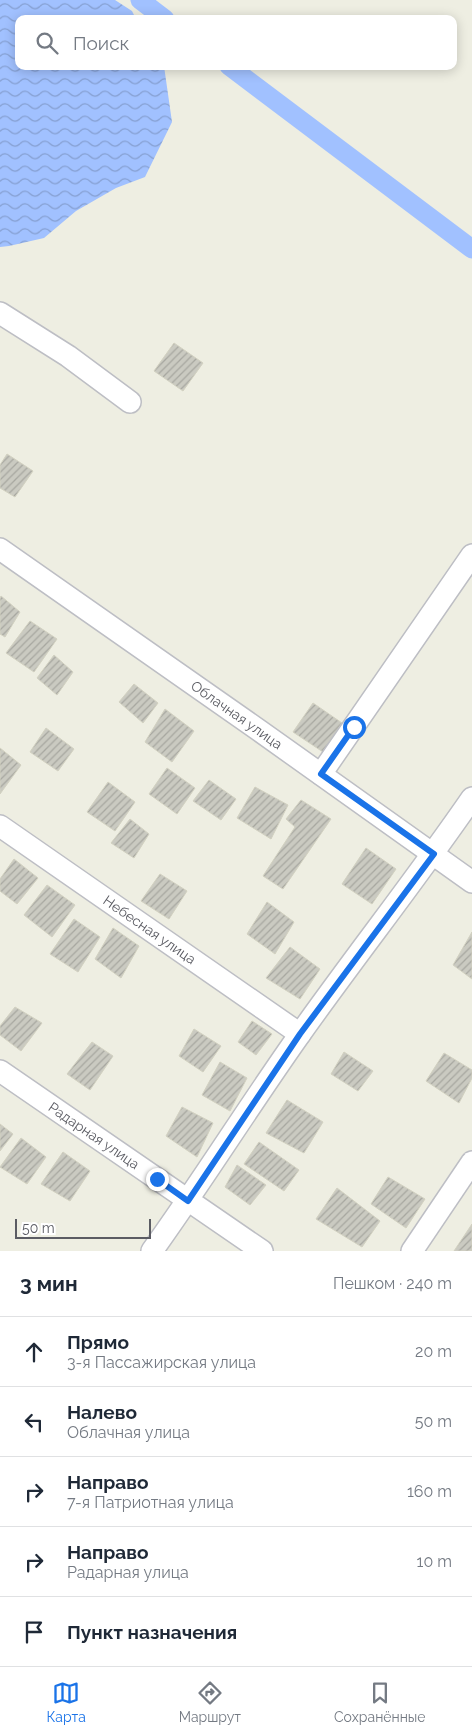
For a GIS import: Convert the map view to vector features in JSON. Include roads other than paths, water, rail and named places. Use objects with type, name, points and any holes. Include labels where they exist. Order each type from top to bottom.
[{"type":"street","points":[[0,313],[68,356],[130,402]]},
{"type":"street","name":"Облачная улица","points":[[0,549],[472,882]]},
{"type":"street","points":[[321,774],[472,555]]},
{"type":"street","points":[[152,1251],[188,1201],[300,1034],[434,854],[472,798]]},
{"type":"street","name":"Небесная улица","points":[[0,826],[300,1034]]},
{"type":"street","name":"Радарная улица","points":[[0,1071],[262,1251]]},
{"type":"street","points":[[412,1251],[472,1162]]},
{"type":"water","points":[[0,0],[115,0],[132,11],[134,15],[15,15],[15,70],[165,70],[172,122],[145,177],[116,188],[76,211],[44,238],[0,247]]},
{"type":"waterway","points":[[140,0],[160,15]]},
{"type":"waterway","points":[[234,70],[472,249]]}]
